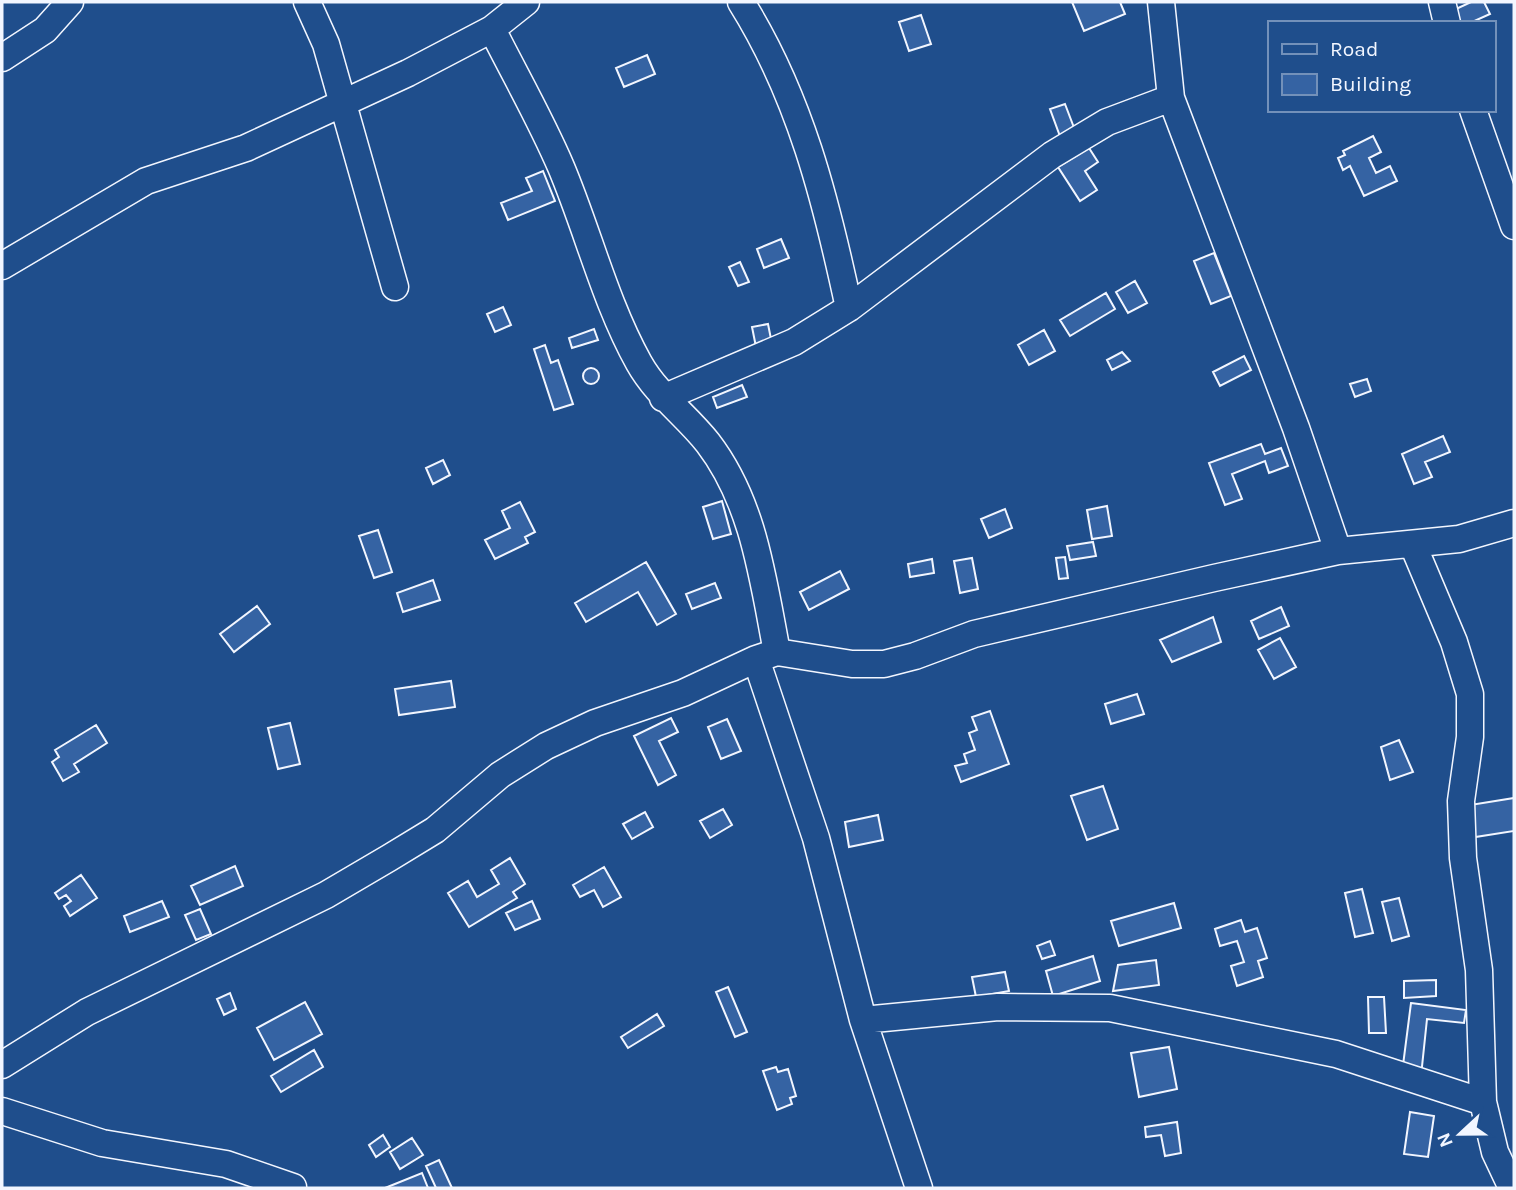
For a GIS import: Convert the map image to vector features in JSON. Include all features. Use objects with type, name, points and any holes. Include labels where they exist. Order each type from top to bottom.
[{"type":"street","points":[[2,58],[45,30],[71,2]]},
{"type":"street","points":[[307,2],[326,44],[395,287]]},
{"type":"street","points":[[2,266],[146,181],[246,148],[341,104],[492,29],[526,2]]},
{"type":"street","points":[[741,2],[769,50],[799,118],[829,213],[849,308]]},
{"type":"street","points":[[1161,2],[1171,98],[1296,428],[1338,551]]},
{"type":"street","points":[[1442,2],[1447,21]]},
{"type":"street","points":[[492,29],[560,165],[612,304],[639,363],[663,398],[708,443],[740,502],[764,571],[767,656],[863,1020],[919,1188]]},
{"type":"street","points":[[663,398],[794,342],[849,308],[1052,155],[1107,122],[1171,98]]},
{"type":"street","points":[[1474,112],[1514,226]]},
{"type":"street","points":[[2,1065],[87,1012],[326,895],[435,830],[500,775],[546,746],[595,723],[683,693],[767,656],[852,664],[884,664],[1024,622],[1338,551],[1459,540],[1514,523]]},
{"type":"street","points":[[1413,545],[1454,642],[1470,694],[1470,737],[1461,801],[1463,858],[1479,970],[1483,1102],[1495,1152],[1512,1188]]},
{"type":"street","points":[[863,1020],[998,1007],[1110,1008],[1336,1054],[1483,1102]]},
{"type":"street","points":[[2,1111],[102,1143],[226,1164],[293,1187]]},
{"type":"building","points":[[1072,2],[1120,2],[1125,14],[1084,31]]},
{"type":"building","points":[[1471,2],[1484,2],[1490,14],[1474,21],[1446,21],[1443,15]]},
{"type":"building","points":[[921,15],[931,44],[909,51],[899,22]]},
{"type":"building","points":[[647,55],[655,74],[624,87],[616,68]]},
{"type":"building","points":[[1065,104],[1076,133],[1061,139],[1050,109]]},
{"type":"building","points":[[1373,136],[1381,152],[1369,158],[1376,173],[1390,166],[1397,181],[1364,196],[1350,166],[1343,170],[1338,158],[1345,155],[1343,151]]},
{"type":"building","points":[[1089,148],[1098,162],[1085,171],[1097,190],[1080,201],[1058,167]]},
{"type":"building","points":[[543,171],[555,201],[508,220],[501,203],[532,191],[526,178]]},
{"type":"building","points":[[781,239],[789,258],[764,268],[757,249]]},
{"type":"building","points":[[1214,253],[1231,296],[1211,304],[1194,261]]},
{"type":"building","points":[[740,262],[749,282],[738,286],[729,267]]},
{"type":"building","points":[[1135,281],[1147,303],[1128,313],[1116,292]]},
{"type":"building","points":[[1106,293],[1115,309],[1070,336],[1060,320]]},
{"type":"building","points":[[503,307],[511,325],[495,332],[487,314]]},
{"type":"building","points":[[768,324],[773,349],[757,352],[752,327]]},
{"type":"building","points":[[594,329],[598,340],[572,348],[569,338]]},
{"type":"building","points":[[1044,330],[1055,351],[1029,365],[1018,345]]},
{"type":"building","points":[[545,345],[551,363],[558,360],[573,404],[554,410],[534,349]]},
{"type":"building","points":[[1122,352],[1130,361],[1112,370],[1107,360]]},
{"type":"building","points":[[1244,356],[1251,370],[1220,386],[1213,372]]},
{"type":"building","points":[[588,368],[594,368],[599,376],[597,382],[588,384],[583,379],[583,373]]},
{"type":"building","points":[[1367,379],[1371,391],[1355,397],[1350,384]]},
{"type":"building","points":[[742,385],[747,397],[717,408],[713,397]]},
{"type":"building","points":[[1443,436],[1450,452],[1425,462],[1432,477],[1414,484],[1402,454]]},
{"type":"building","points":[[1261,444],[1265,454],[1281,448],[1288,466],[1269,473],[1265,461],[1232,474],[1242,499],[1225,505],[1209,463]]},
{"type":"building","points":[[443,460],[450,475],[433,484],[426,468]]},
{"type":"building","points":[[722,501],[731,534],[713,539],[703,507]]},
{"type":"building","points":[[520,502],[535,532],[525,537],[528,543],[495,559],[485,540],[510,528],[502,511]]},
{"type":"building","points":[[1107,506],[1112,536],[1092,539],[1087,510]]},
{"type":"building","points":[[1005,509],[1012,528],[989,538],[981,519]]},
{"type":"building","points":[[378,530],[392,572],[374,578],[359,536]]},
{"type":"building","points":[[1093,542],[1096,556],[1070,560],[1067,546]]},
{"type":"building","points":[[1065,557],[1068,578],[1059,579],[1056,558]]},
{"type":"building","points":[[972,558],[978,589],[960,593],[954,561]]},
{"type":"building","points":[[932,559],[934,573],[910,577],[908,564]]},
{"type":"building","points":[[646,562],[676,614],[657,625],[638,592],[586,622],[575,603]]},
{"type":"building","points":[[840,571],[849,589],[809,610],[800,592]]},
{"type":"building","points":[[433,580],[440,600],[403,612],[397,593]]},
{"type":"building","points":[[715,583],[721,598],[692,609],[686,594]]},
{"type":"building","points":[[257,606],[270,624],[234,652],[220,634]]},
{"type":"building","points":[[1281,607],[1289,626],[1259,639],[1251,621]]},
{"type":"building","points":[[1213,617],[1221,642],[1172,662],[1160,640]]},
{"type":"building","points":[[1280,638],[1296,667],[1274,679],[1258,650]]},
{"type":"building","points":[[451,681],[455,707],[399,715],[395,689]]},
{"type":"building","points":[[1137,694],[1144,714],[1111,724],[1105,704]]},
{"type":"building","points":[[990,711],[1009,764],[961,782],[955,766],[967,763],[964,754],[975,750],[969,733],[977,730],[972,717]]},
{"type":"building","points":[[671,718],[678,732],[659,741],[676,775],[658,785],[634,736]]},
{"type":"building","points":[[727,719],[741,751],[721,759],[708,727]]},
{"type":"building","points":[[290,723],[300,764],[278,769],[268,728]]},
{"type":"building","points":[[96,725],[107,743],[74,764],[79,772],[63,781],[52,762],[59,757],[55,750]]},
{"type":"building","points":[[1399,740],[1413,772],[1390,780],[1381,747]]},
{"type":"building","points":[[1103,786],[1118,829],[1087,840],[1071,796]]},
{"type":"building","points":[[1514,798],[1514,831],[1469,838],[1464,806]]},
{"type":"building","points":[[723,809],[732,825],[710,838],[700,821]]},
{"type":"building","points":[[645,812],[653,827],[632,839],[623,824]]},
{"type":"building","points":[[878,815],[883,840],[849,847],[845,822]]},
{"type":"building","points":[[510,858],[525,884],[513,892],[517,898],[469,927],[448,893],[468,881],[477,897],[499,884],[491,870]]},
{"type":"building","points":[[235,866],[243,886],[200,905],[191,886]]},
{"type":"building","points":[[604,867],[621,897],[603,907],[594,890],[580,897],[573,885]]},
{"type":"building","points":[[81,875],[97,898],[70,916],[64,906],[71,901],[66,895],[59,899],[55,893]]},
{"type":"building","points":[[1362,889],[1373,933],[1355,937],[1345,893]]},
{"type":"building","points":[[1399,898],[1409,936],[1392,941],[1382,902]]},
{"type":"building","points":[[162,901],[169,917],[130,932],[124,916]]},
{"type":"building","points":[[532,901],[540,919],[515,930],[506,913]]},
{"type":"building","points":[[1174,903],[1181,928],[1119,946],[1111,921]]},
{"type":"building","points":[[200,909],[211,934],[196,940],[185,915]]},
{"type":"building","points":[[1241,920],[1245,932],[1257,928],[1267,958],[1258,961],[1263,977],[1237,986],[1231,966],[1244,962],[1237,941],[1220,946],[1215,929]]},
{"type":"building","points":[[1050,941],[1055,955],[1042,959],[1037,946]]},
{"type":"building","points":[[1093,956],[1100,981],[1053,996],[1046,971]]},
{"type":"building","points":[[1156,960],[1159,985],[1113,991],[1118,965]]},
{"type":"building","points":[[1005,972],[1009,991],[976,997],[972,977]]},
{"type":"building","points":[[1436,980],[1436,996],[1404,998],[1404,981]]},
{"type":"building","points":[[728,987],[747,1032],[735,1037],[716,992]]},
{"type":"building","points":[[230,993],[236,1009],[224,1015],[217,999]]},
{"type":"building","points":[[1368,997],[1384,997],[1386,1033],[1369,1033]]},
{"type":"building","points":[[305,1002],[322,1034],[274,1060],[257,1028]]},
{"type":"building","points":[[1411,1003],[1466,1010],[1464,1023],[1427,1019],[1421,1076],[1402,1073]]},
{"type":"building","points":[[657,1014],[664,1026],[628,1048],[621,1037]]},
{"type":"building","points":[[1169,1047],[1177,1089],[1139,1097],[1131,1053]]},
{"type":"building","points":[[314,1050],[323,1067],[281,1092],[271,1076]]},
{"type":"building","points":[[776,1067],[778,1072],[788,1069],[796,1096],[790,1098],[792,1104],[777,1110],[763,1071]]},
{"type":"building","points":[[1410,1112],[1434,1116],[1428,1157],[1404,1154]]},
{"type":"building","points":[[1177,1122],[1181,1153],[1165,1156],[1161,1135],[1146,1137],[1145,1127]]},
{"type":"building","points":[[383,1135],[390,1147],[376,1157],[369,1145]]},
{"type":"building","points":[[412,1138],[423,1155],[400,1169],[390,1152]]},
{"type":"building","points":[[439,1160],[452,1188],[436,1188],[426,1166]]},
{"type":"building","points":[[422,1173],[428,1188],[385,1188]]}]
